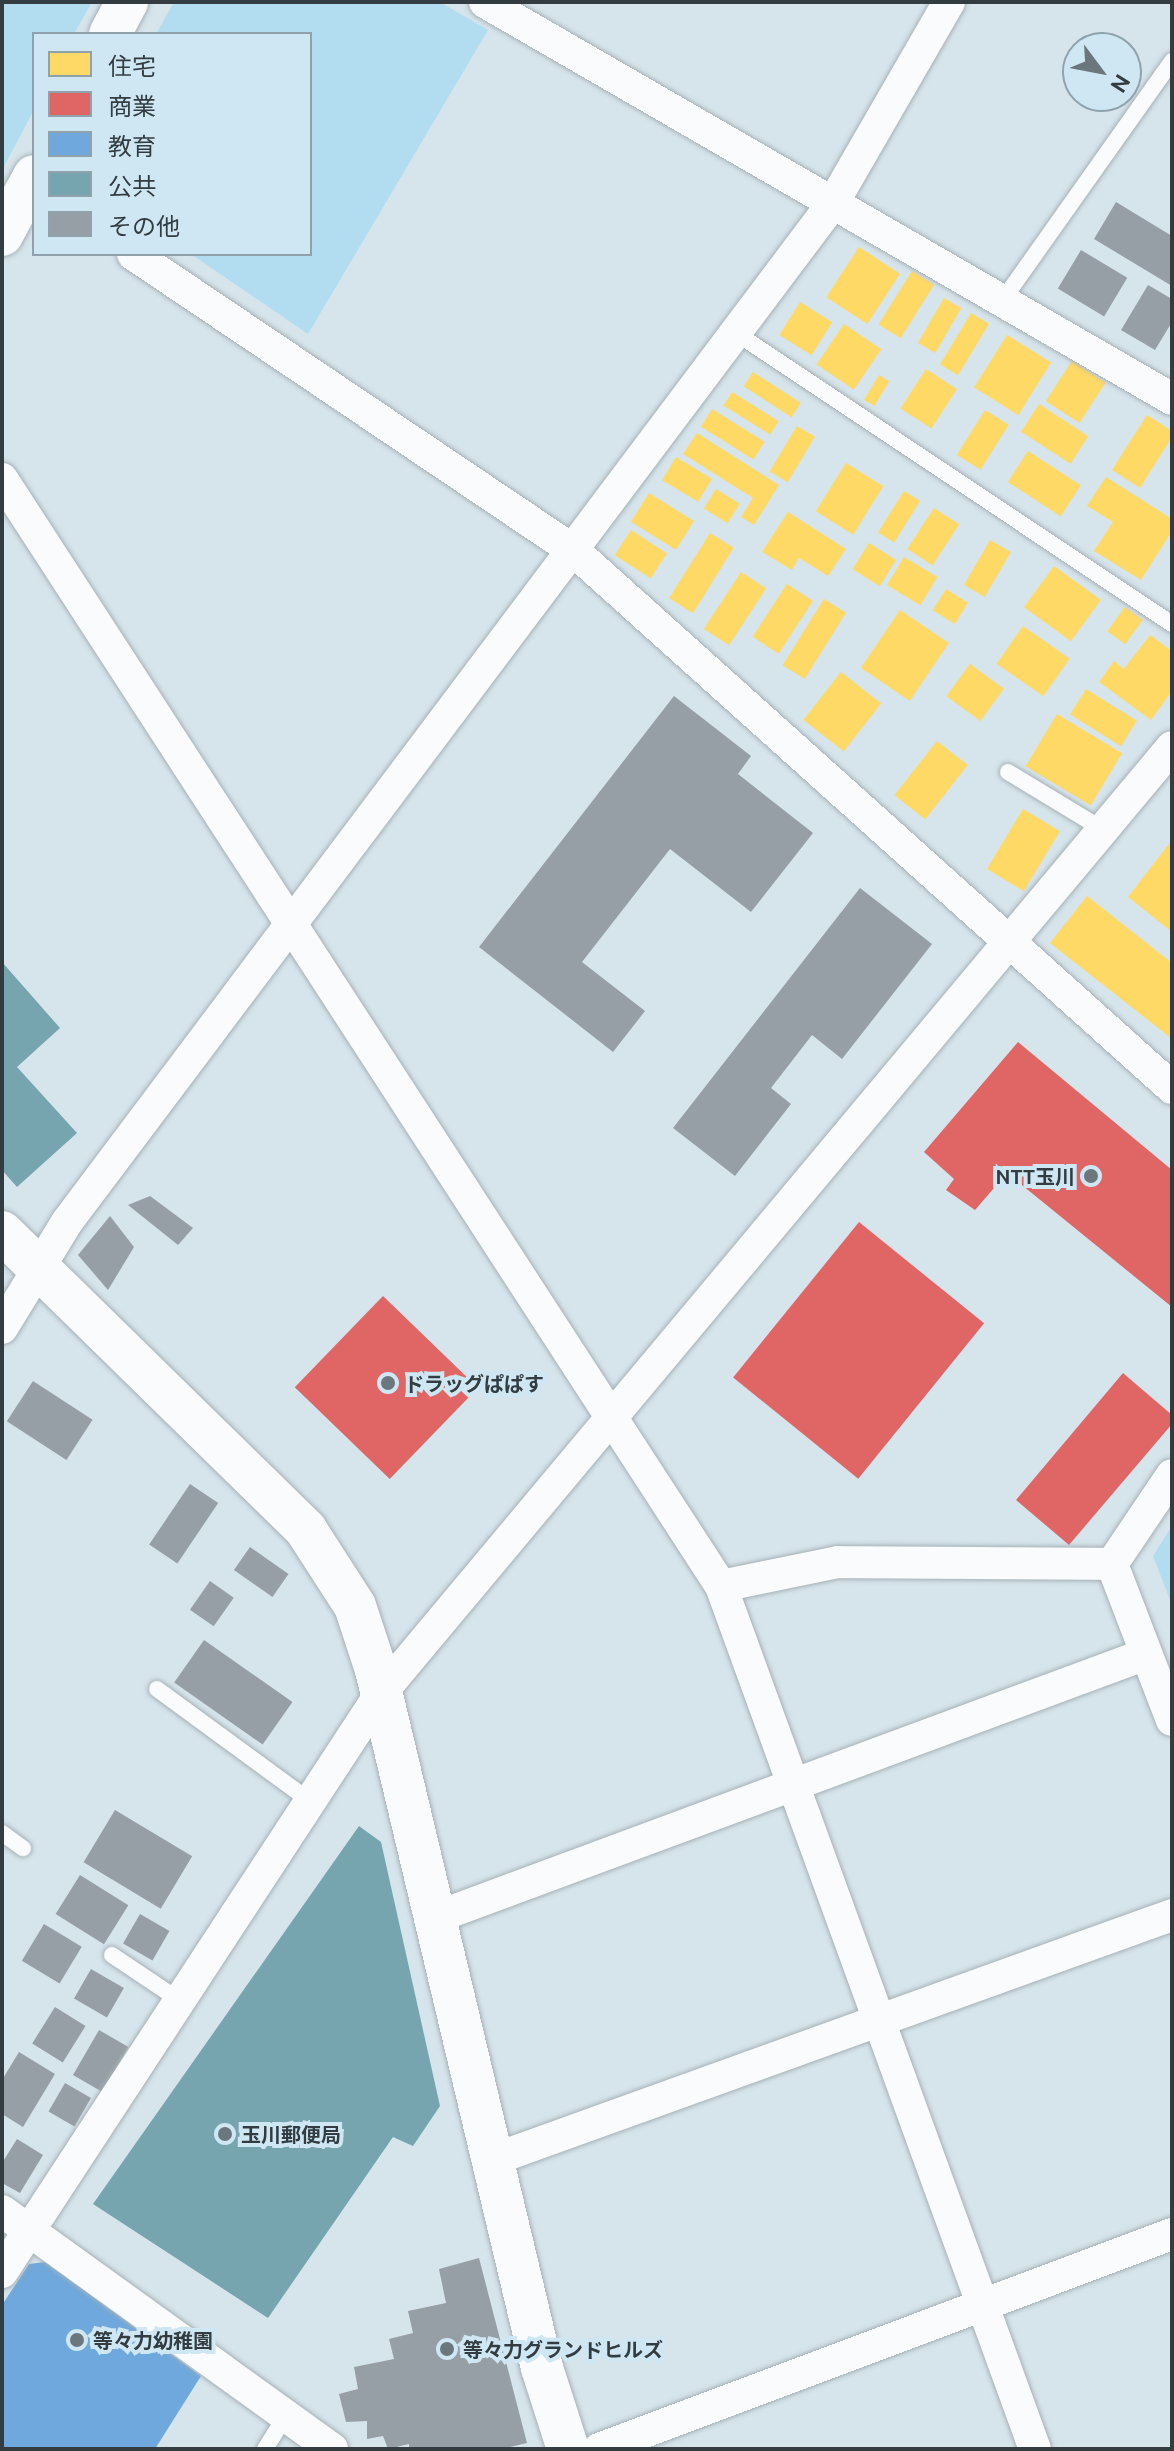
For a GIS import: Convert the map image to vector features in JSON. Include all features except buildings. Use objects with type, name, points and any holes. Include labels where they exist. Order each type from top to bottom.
[{"type":"street","points":[[111,32],[127,2]]},
{"type":"street","points":[[485,2],[1172,399]]},
{"type":"street","points":[[2,1328],[38,1266],[291,925],[739,335],[833,203],[949,2]]},
{"type":"street","points":[[2,235],[32,184]]},
{"type":"street","points":[[136,256],[574,551],[1172,1088]]},
{"type":"street","points":[[2,479],[721,1586],[882,2021],[1035,2449]]},
{"type":"street","points":[[2,2272],[381,1693],[612,1422],[1009,939],[1172,747]]},
{"type":"street","points":[[2,1232],[320,1548],[355,1606],[381,1693],[542,2368],[568,2449]]},
{"type":"street","points":[[1112,1564],[1172,1475]]},
{"type":"street","points":[[721,1586],[838,1562],[1112,1564]]},
{"type":"street","points":[[1112,1564],[1172,1720]]},
{"type":"street","points":[[434,1918],[1146,1654]]},
{"type":"street","points":[[492,2160],[1172,1915]]},
{"type":"street","points":[[2,2211],[332,2449]]},
{"type":"street","points":[[599,2449],[1172,2234]]},
{"type":"lane","points":[[1002,301],[1172,61]]},
{"type":"lane","points":[[739,335],[1172,624]]},
{"type":"lane","points":[[1008,772],[1102,829]]},
{"type":"lane","points":[[157,1689],[310,1801]]},
{"type":"lane","points":[[2,1833],[23,1848]]},
{"type":"lane","points":[[112,1955],[179,2000]]},
{"type":"lane","points":[[265,2449],[286,2416]]},
{"type":"shaded area","points":[[2,2],[92,2],[75,32],[32,32],[32,114],[2,170]]},
{"type":"shaded area","points":[[174,2],[440,2],[488,30],[308,334],[194,256],[312,256],[312,32],[157,32]]},
{"type":"shaded area","points":[[1172,1526],[1172,1605],[1153,1556]]},
{"type":"place","name":"NTT玉川","points":[[1091,1176]]},
{"type":"place","name":"ドラッグぱぱす","points":[[388,1383]]},
{"type":"place","name":"玉川郵便局","points":[[225,2134]]},
{"type":"place","name":"等々力幼稚園","points":[[77,2340]]},
{"type":"place","name":"等々力グランドヒルズ","points":[[447,2349]]}]
